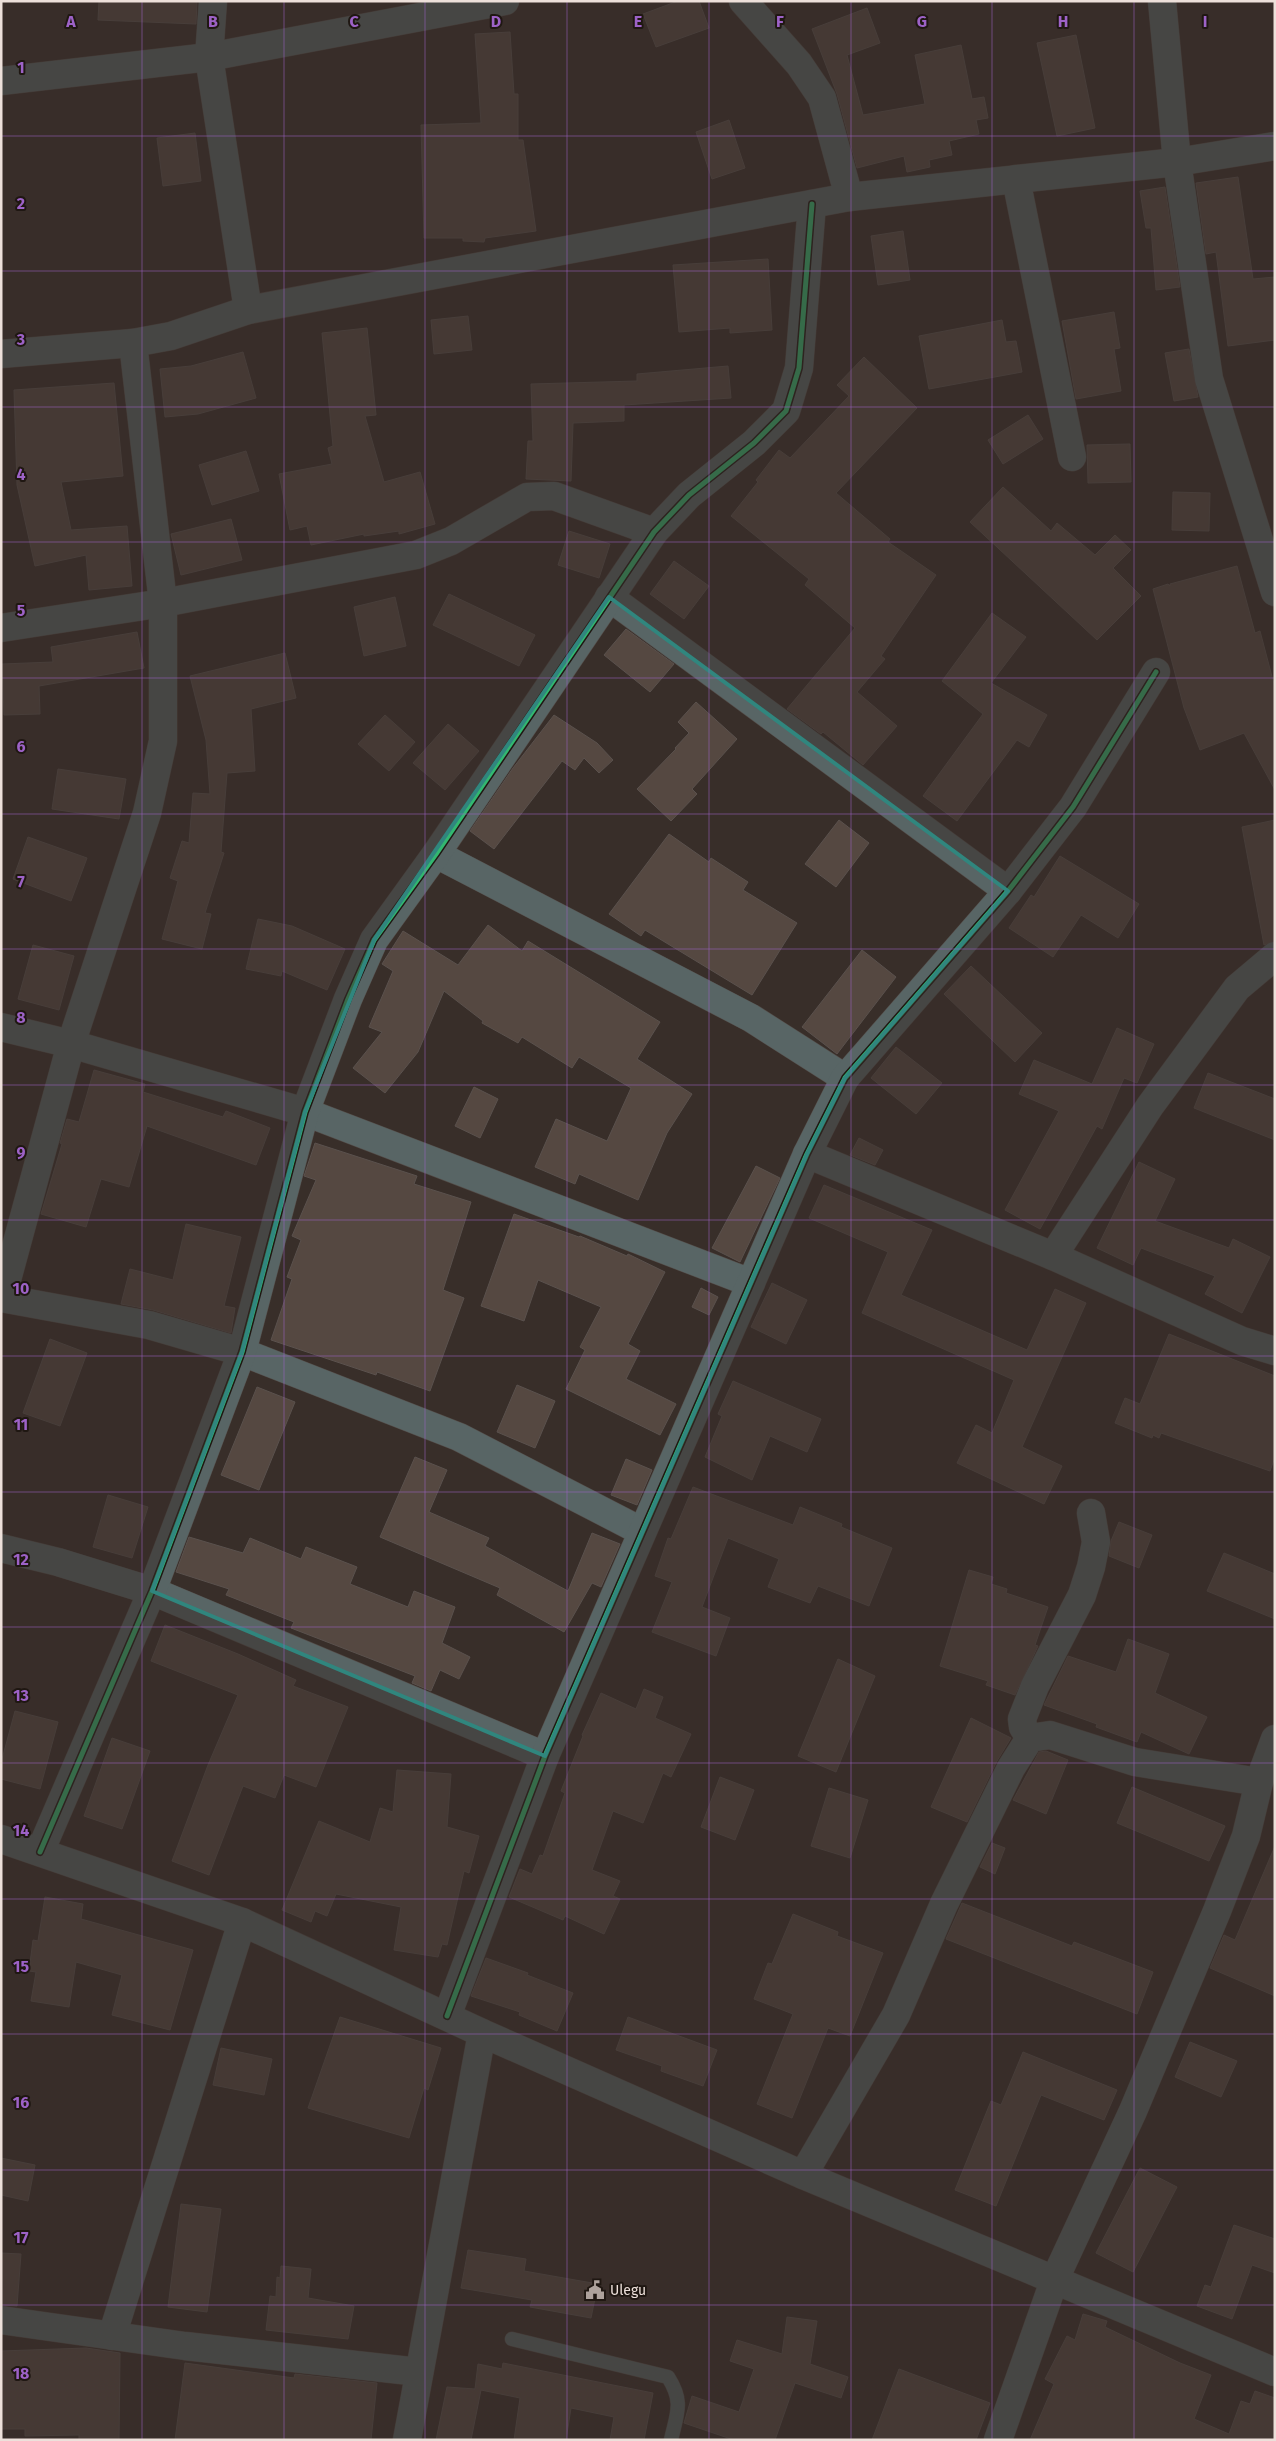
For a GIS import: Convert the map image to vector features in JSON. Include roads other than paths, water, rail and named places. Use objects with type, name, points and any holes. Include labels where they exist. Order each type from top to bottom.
[{"type":"street","points":[[213,1],[209,57],[248,310]]},
{"type":"street","points":[[1,80],[209,57],[505,1]]},
{"type":"street","points":[[742,1],[798,64],[822,98],[849,197]]},
{"type":"street","points":[[1162,1],[1176,162],[1209,380],[1275,592]]},
{"type":"street","points":[[1,354],[133,343],[171,336],[248,310],[849,197],[1176,162],[1275,146]]},
{"type":"street","points":[[1016,179],[1072,457]]},
{"type":"street","points":[[40,1852],[152,1591],[242,1352],[305,1112],[348,999],[374,940],[436,854],[654,532],[689,495],[754,442],[786,411],[799,368],[812,204]]},
{"type":"street","points":[[133,343],[163,603],[163,742],[147,813],[71,1044],[2,1298],[149,1325],[242,1352],[459,1437],[642,1531]]},
{"type":"street","points":[[1,628],[163,603],[416,555],[451,541],[527,496],[554,496],[654,532]]},
{"type":"street","points":[[609,598],[1008,891]]},
{"type":"street","points":[[447,2016],[545,1756],[807,1154],[845,1078],[1008,891],[1073,807],[1156,672]]},
{"type":"street","points":[[436,854],[751,1018],[845,1078]]},
{"type":"street","points":[[1053,1256],[1150,1106],[1231,996],[1237,988],[1275,956]]},
{"type":"street","points":[[1,1027],[71,1044],[305,1112],[750,1283]]},
{"type":"street","points":[[807,1154],[1053,1256],[1242,1341],[1275,1351]]},
{"type":"street","points":[[1030,1738],[1023,1727],[1022,1719],[1035,1686],[1082,1595],[1091,1567],[1096,1542],[1091,1512]]},
{"type":"street","points":[[1,1548],[58,1562],[152,1591],[545,1756]]},
{"type":"street","points":[[803,2175],[896,2014],[944,1904],[1011,1768],[1030,1738],[1050,1735],[1136,1762],[1259,1782]]},
{"type":"street","points":[[998,2440],[1054,2281],[1133,2111],[1217,1911],[1246,1836],[1259,1782],[1275,1739]]},
{"type":"street","points":[[1,1839],[242,1922],[482,2033],[803,2175],[1275,2372]]},
{"type":"street","points":[[112,2336],[242,1922]]},
{"type":"street","points":[[407,2440],[482,2033]]},
{"type":"street","points":[[1,2320],[112,2336],[419,2372]]},
{"type":"lane","points":[[512,2339],[668,2377],[677,2391],[678,2409],[671,2440]]},
{"type":"place","name":"Ulegu","points":[[595,2290]]}]
